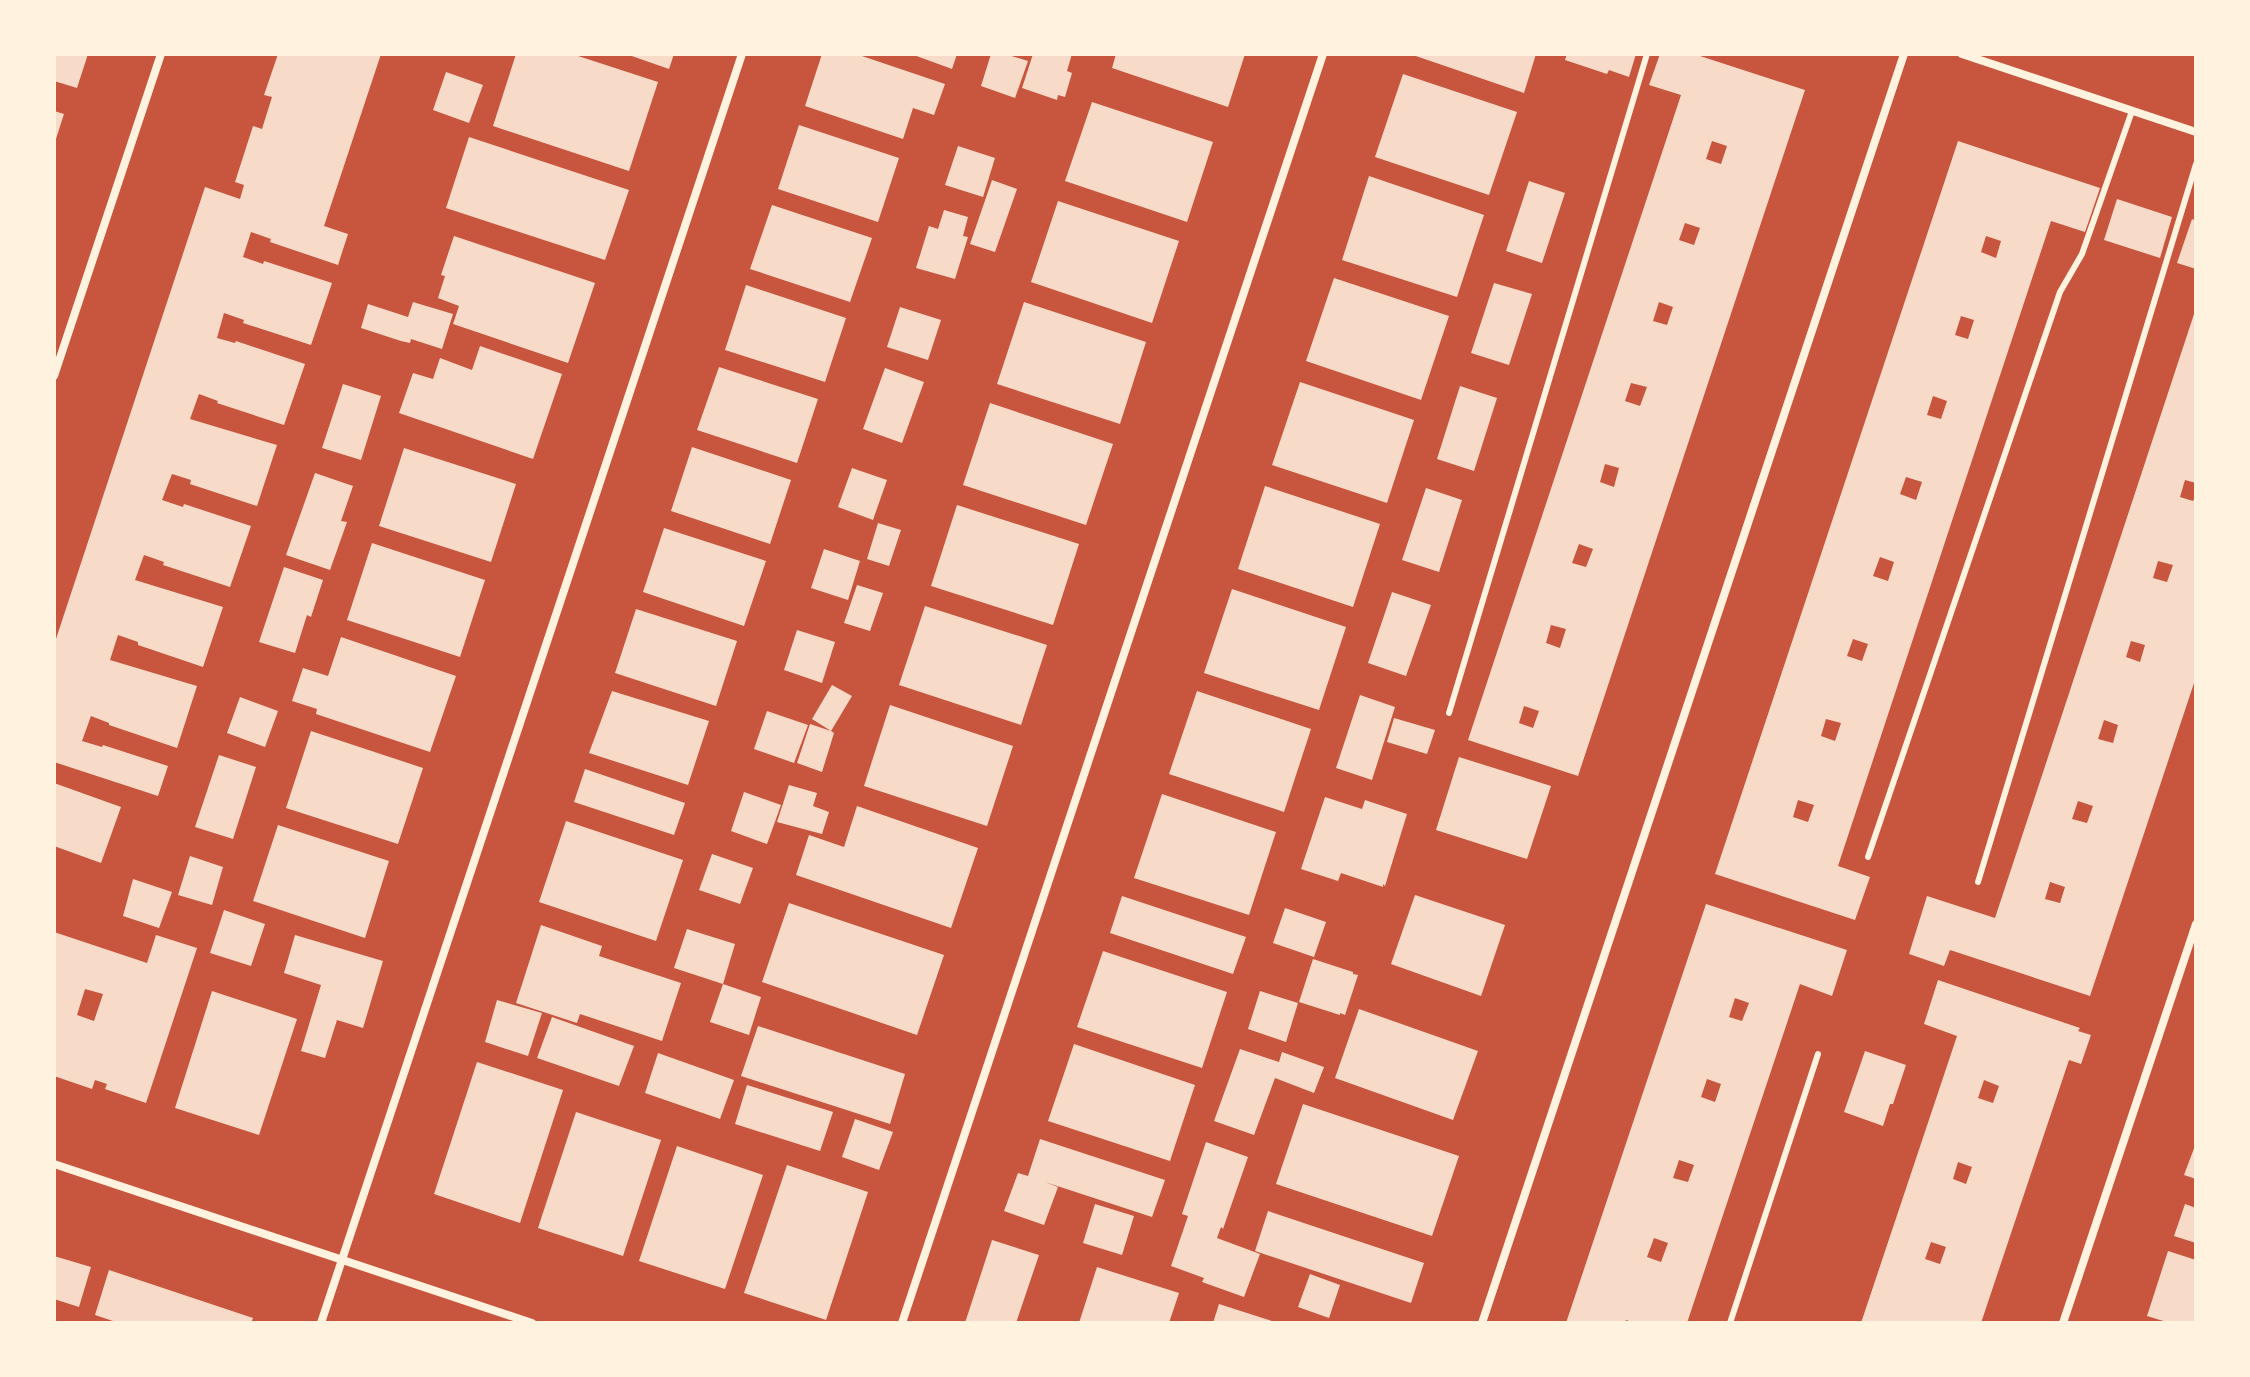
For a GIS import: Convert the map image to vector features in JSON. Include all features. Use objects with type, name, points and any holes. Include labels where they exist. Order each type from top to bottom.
[{"type":"street","points":[[54,376],[161,54]]},
{"type":"street","points":[[321,1323],[742,54]]},
{"type":"street","points":[[902,1323],[1323,54]]},
{"type":"street","points":[[1482,1323],[1904,54]]},
{"type":"street","points":[[1962,54],[2196,132]]},
{"type":"street","points":[[2063,1323],[2196,924]]},
{"type":"street","points":[[54,1164],[532,1323]]},
{"type":"lane","points":[[1449,713],[1647,54]]},
{"type":"lane","points":[[1868,857],[2060,292],[2082,254],[2132,111]]},
{"type":"lane","points":[[1978,882],[2196,164]]},
{"type":"lane","points":[[1730,1323],[1818,1054]]},
{"type":"building","points":[[54,54],[88,54],[77,88],[54,81]]},
{"type":"building","points":[[278,54],[381,54],[324,226],[348,234],[338,265],[270,242],[271,239],[251,232],[243,257],[332,283],[311,345],[243,323],[244,320],[224,313],[217,338],[236,341],[305,364],[284,425],[199,394],[190,419],[277,445],[257,506],[190,484],[191,480],[172,474],[162,500],[251,526],[230,587],[163,565],[164,562],[144,555],[135,580],[223,607],[203,667],[118,635],[110,660],[197,686],[177,748],[91,716],[82,741],[168,766],[158,796],[54,762],[54,645],[205,187],[240,199],[244,185],[235,182],[253,126],[262,129],[272,97],[264,95]]},
{"type":"building","points":[[516,54],[572,54],[658,82],[629,171],[493,126]]},
{"type":"building","points":[[626,54],[674,54],[669,69]]},
{"type":"building","points":[[822,54],[856,54],[945,84],[934,115],[913,108],[903,139],[805,106]]},
{"type":"building","points":[[911,54],[957,54],[952,69]]},
{"type":"building","points":[[991,54],[1005,54],[1028,61],[1015,98],[981,86]]},
{"type":"building","points":[[1033,54],[1072,54],[1067,71],[1072,73],[1065,97],[1058,95],[1057,100],[1022,88]]},
{"type":"building","points":[[1116,54],[1245,54],[1228,107],[1112,68]]},
{"type":"building","points":[[1410,54],[1536,54],[1524,93]]},
{"type":"building","points":[[1567,54],[1636,54],[1629,77],[1609,70],[1607,74],[1565,60]]},
{"type":"building","points":[[1660,54],[1694,54],[1805,90],[1578,776],[1468,740],[1681,95],[1649,85]],"holes":[[[1712,141],[1727,146],[1721,164],[1706,159]],[[1685,223],[1700,228],[1694,245],[1679,240]],[[1659,302],[1673,307],[1667,325],[1653,321]],[[1631,383],[1647,387],[1640,406],[1625,401]],[[1605,464],[1619,468],[1614,487],[1600,482]],[[1579,544],[1593,549],[1586,567],[1572,563]],[[1551,625],[1566,629],[1560,648],[1546,643]],[[1524,706],[1539,711],[1533,728],[1519,723]]]},
{"type":"building","points":[[446,72],[483,85],[469,123],[433,110]]},
{"type":"building","points":[[1403,74],[1517,112],[1489,195],[1375,157]]},
{"type":"building","points":[[1092,102],[1213,142],[1187,222],[1065,181]]},
{"type":"building","points":[[54,111],[64,114],[55,142],[54,142]]},
{"type":"building","points":[[799,125],[899,158],[878,222],[778,189]]},
{"type":"building","points":[[469,137],[629,190],[605,260],[446,208]]},
{"type":"building","points":[[1958,141],[2100,188],[2085,232],[2051,221],[1838,866],[1870,877],[1855,920],[1715,874]],"holes":[[[1986,236],[2001,241],[1996,258],[1981,252]],[[1961,316],[1974,320],[1968,339],[1955,335]],[[1933,396],[1947,401],[1941,419],[1927,415]],[[1906,477],[1922,482],[1916,500],[1900,494]],[[1880,557],[1894,562],[1888,581],[1873,576]],[[1853,639],[1868,644],[1862,661],[1847,656]],[[1826,719],[1841,723],[1835,741],[1821,736]],[[1798,800],[1814,805],[1808,822],[1793,817]]]},
{"type":"building","points":[[958,146],[995,158],[983,197],[945,185]]},
{"type":"building","points":[[1369,176],[1484,215],[1457,297],[1342,260]]},
{"type":"building","points":[[992,180],[1017,189],[995,252],[970,244]]},
{"type":"building","points":[[1529,181],[1565,193],[1542,263],[1506,251]]},
{"type":"building","points":[[2117,199],[2172,217],[2160,258],[2104,240]]},
{"type":"building","points":[[1058,201],[1179,241],[1152,323],[1031,282]]},
{"type":"building","points":[[772,205],[872,238],[850,302],[750,269]]},
{"type":"building","points":[[944,210],[968,217],[963,236],[968,237],[955,279],[916,268],[929,226],[938,229]]},
{"type":"building","points":[[2192,219],[2196,221],[2196,269],[2177,263]]},
{"type":"building","points":[[454,236],[595,283],[568,363],[453,324],[459,306],[438,298],[445,276],[441,275]]},
{"type":"building","points":[[1334,278],[1449,316],[1421,400],[1306,361]]},
{"type":"building","points":[[1494,283],[1532,294],[1509,365],[1471,353]]},
{"type":"building","points":[[746,285],[846,318],[825,382],[725,350]]},
{"type":"building","points":[[413,302],[453,314],[442,349],[411,339],[410,343],[401,341],[361,328],[368,304],[408,317]]},
{"type":"building","points":[[1024,302],[1146,342],[1120,424],[997,384]]},
{"type":"building","points":[[900,307],[941,320],[928,360],[887,347]]},
{"type":"building","points":[[2195,311],[2196,483],[2185,480],[2180,497],[2193,501],[2196,495],[2196,677],[2090,996],[1950,950],[1944,966],[1909,954],[1927,896],[1995,918]],"holes":[[[2158,561],[2173,565],[2167,582],[2153,578]],[[2131,641],[2145,645],[2140,662],[2126,657]],[[2104,720],[2118,725],[2113,743],[2098,739]],[[2078,801],[2093,806],[2087,823],[2072,819]],[[2050,882],[2065,887],[2060,903],[2045,899]]]},
{"type":"building","points":[[480,346],[562,374],[533,459],[399,413],[413,373],[433,379],[440,358],[472,370]]},
{"type":"building","points":[[719,367],[818,399],[797,463],[697,430]]},
{"type":"building","points":[[885,368],[924,382],[902,443],[863,429]]},
{"type":"building","points":[[1300,382],[1414,420],[1387,503],[1272,465]]},
{"type":"building","points":[[343,384],[381,396],[361,460],[322,448]]},
{"type":"building","points":[[1460,386],[1497,398],[1474,471],[1437,459]]},
{"type":"building","points":[[990,403],[1113,444],[1086,525],[963,485]]},
{"type":"building","points":[[692,447],[791,480],[770,544],[671,511]]},
{"type":"building","points":[[404,448],[516,484],[491,562],[379,526]]},
{"type":"building","points":[[852,468],[887,480],[873,520],[838,507]]},
{"type":"building","points":[[315,473],[353,486],[341,521],[347,522],[330,570],[286,555]]},
{"type":"building","points":[[1265,486],[1380,524],[1353,607],[1238,569]]},
{"type":"building","points":[[1426,488],[1462,500],[1439,572],[1402,560]]},
{"type":"building","points":[[957,505],[1079,544],[1053,625],[931,586]]},
{"type":"building","points":[[878,523],[901,530],[889,566],[867,559]]},
{"type":"building","points":[[664,528],[766,561],[744,626],[643,592]]},
{"type":"building","points":[[372,543],[485,580],[460,657],[347,620]]},
{"type":"building","points":[[824,549],[860,561],[848,600],[811,588]]},
{"type":"building","points":[[284,567],[323,580],[311,617],[307,615],[295,653],[259,642]]},
{"type":"building","points":[[857,585],[883,593],[870,631],[844,623]]},
{"type":"building","points":[[1232,589],[1346,627],[1319,710],[1204,673]]},
{"type":"building","points":[[1392,592],[1431,605],[1406,676],[1368,663]]},
{"type":"building","points":[[925,606],[1047,645],[1021,725],[899,685]]},
{"type":"building","points":[[636,609],[737,641],[716,706],[615,673]]},
{"type":"building","points":[[797,630],[835,642],[822,683],[784,670]]},
{"type":"building","points":[[341,637],[456,676],[430,752],[316,714],[317,709],[292,701],[303,668],[328,676]]},
{"type":"building","points":[[832,685],[852,696],[831,731],[812,719]]},
{"type":"building","points":[[612,691],[709,721],[688,785],[589,753]]},
{"type":"building","points":[[1197,691],[1311,729],[1284,812],[1169,774]]},
{"type":"building","points":[[1360,695],[1395,707],[1372,780],[1336,768]]},
{"type":"building","points":[[240,697],[278,711],[265,747],[227,733]]},
{"type":"building","points":[[890,705],[1013,746],[987,826],[864,786]]},
{"type":"building","points":[[767,711],[808,725],[794,763],[754,749]]},
{"type":"building","points":[[1394,718],[1435,730],[1427,754],[1387,742]]},
{"type":"building","points":[[810,724],[834,733],[822,772],[797,763]]},
{"type":"building","points":[[311,731],[423,768],[398,844],[286,808]]},
{"type":"building","points":[[219,755],[256,767],[233,839],[195,827]]},
{"type":"building","points":[[1459,757],[1551,786],[1527,859],[1436,830]]},
{"type":"building","points":[[585,769],[685,803],[674,835],[574,802]]},
{"type":"building","points":[[54,783],[121,807],[101,863],[54,846]]},
{"type":"building","points":[[789,785],[817,793],[813,806],[829,812],[822,834],[777,822]]},
{"type":"building","points":[[744,792],[781,805],[767,844],[731,831]]},
{"type":"building","points":[[1162,794],[1276,832],[1249,915],[1134,878]]},
{"type":"building","points":[[1325,797],[1362,809],[1365,800],[1407,814],[1385,886],[1341,873],[1338,881],[1301,869]]},
{"type":"building","points":[[857,806],[978,848],[951,928],[796,875],[809,835],[844,847]]},
{"type":"building","points":[[566,821],[683,860],[656,941],[539,902]]},
{"type":"building","points":[[278,825],[389,861],[365,938],[253,901]]},
{"type":"building","points":[[712,854],[753,868],[740,904],[699,890]]},
{"type":"building","points":[[190,856],[223,867],[212,905],[178,895]]},
{"type":"building","points":[[133,879],[172,892],[159,928],[123,916]]},
{"type":"building","points":[[1415,895],[1505,925],[1481,996],[1391,964]]},
{"type":"building","points":[[1122,896],[1246,937],[1233,974],[1110,933]]},
{"type":"building","points":[[789,903],[944,955],[917,1035],[762,982]]},
{"type":"building","points":[[1706,904],[1847,950],[1832,996],[1800,984],[1687,1323],[1635,1323],[1626,1320],[1625,1323],[1566,1323]],"holes":[[[1735,998],[1749,1003],[1742,1021],[1729,1017]],[[1707,1079],[1721,1084],[1715,1102],[1701,1097]],[[1679,1160],[1694,1165],[1688,1182],[1673,1178]],[[1654,1238],[1668,1243],[1661,1262],[1647,1257]]]},
{"type":"building","points":[[1285,908],[1326,922],[1314,957],[1273,943]]},
{"type":"building","points":[[224,910],[265,924],[251,966],[210,953]]},
{"type":"building","points":[[541,925],[602,946],[599,956],[681,983],[662,1041],[580,1014],[577,1023],[516,1003]]},
{"type":"building","points":[[687,929],[735,944],[723,984],[674,968]]},
{"type":"building","points":[[54,932],[147,963],[156,935],[197,948],[146,1103],[105,1089],[107,1084],[95,1080],[92,1089],[54,1076]],"holes":[[[85,989],[103,994],[94,1021],[77,1015]]]},
{"type":"building","points":[[295,935],[383,961],[363,1028],[337,1020],[325,1058],[301,1051],[321,985],[284,973]]},
{"type":"building","points":[[1103,951],[1227,992],[1202,1068],[1077,1027]]},
{"type":"building","points":[[1313,959],[1358,975],[1345,1015],[1299,1002]]},
{"type":"building","points":[[1938,980],[2080,1028],[2078,1031],[2091,1035],[2081,1064],[2069,1060],[1981,1323],[1861,1323],[1957,1036],[1924,1024]],"holes":[[[1984,1080],[1999,1086],[1993,1103],[1978,1098]],[[1958,1162],[1972,1167],[1966,1184],[1953,1179]],[[1931,1242],[1946,1247],[1940,1264],[1925,1259]]]},
{"type":"building","points":[[723,984],[761,997],[749,1035],[710,1022]]},
{"type":"building","points":[[212,991],[297,1019],[259,1135],[175,1108]]},
{"type":"building","points":[[1260,991],[1298,1003],[1286,1042],[1248,1029]]},
{"type":"building","points":[[497,1000],[542,1013],[528,1056],[485,1042]]},
{"type":"building","points":[[1359,1009],[1478,1051],[1453,1120],[1335,1078]]},
{"type":"building","points":[[552,1017],[634,1046],[619,1086],[537,1058]]},
{"type":"building","points":[[758,1026],[905,1074],[890,1124],[741,1076]]},
{"type":"building","points":[[1074,1044],[1195,1085],[1170,1161],[1048,1121]]},
{"type":"building","points":[[1240,1049],[1279,1062],[1282,1052],[1324,1067],[1314,1093],[1275,1078],[1254,1135],[1214,1121]]},
{"type":"building","points":[[1865,1051],[1906,1065],[1883,1126],[1844,1112]]},
{"type":"building","points":[[658,1053],[734,1080],[720,1119],[645,1093]]},
{"type":"building","points":[[477,1062],[563,1090],[520,1223],[434,1194]]},
{"type":"building","points":[[747,1085],[833,1112],[820,1151],[735,1124]]},
{"type":"building","points":[[1303,1104],[1459,1156],[1432,1236],[1276,1184]]},
{"type":"building","points":[[576,1112],[661,1140],[623,1256],[538,1228]]},
{"type":"building","points":[[855,1119],[893,1132],[879,1170],[842,1157]]},
{"type":"building","points":[[1040,1139],[1165,1180],[1152,1217],[1045,1182],[1058,1187],[1044,1225],[1004,1211],[1018,1173],[1028,1176]]},
{"type":"building","points":[[1206,1142],[1248,1157],[1217,1238],[1260,1254],[1244,1297],[1202,1282],[1204,1278],[1171,1266],[1188,1216],[1182,1214]]},
{"type":"building","points":[[2196,1143],[2196,1179],[2184,1175]]},
{"type":"building","points":[[677,1146],[763,1175],[725,1289],[639,1261]]},
{"type":"building","points":[[787,1165],[868,1192],[826,1320],[744,1293]]},
{"type":"building","points":[[1095,1204],[1134,1216],[1122,1255],[1083,1243]]},
{"type":"building","points":[[2185,1204],[2196,1208],[2196,1243],[2174,1236]]},
{"type":"building","points":[[1268,1211],[1424,1263],[1411,1303],[1255,1251]]},
{"type":"building","points":[[992,1240],[1039,1255],[1016,1323],[965,1323]]},
{"type":"building","points":[[2168,1251],[2196,1260],[2196,1323],[2170,1323],[2147,1316]]},
{"type":"building","points":[[54,1256],[91,1267],[79,1307],[54,1299]]},
{"type":"building","points":[[1097,1267],[1179,1293],[1169,1323],[1079,1323]]},
{"type":"building","points":[[109,1270],[253,1318],[251,1323],[119,1323],[95,1315]]},
{"type":"building","points":[[1310,1274],[1340,1285],[1329,1318],[1298,1307]]},
{"type":"building","points":[[1219,1304],[1275,1322],[1275,1323],[1213,1323]]}]
